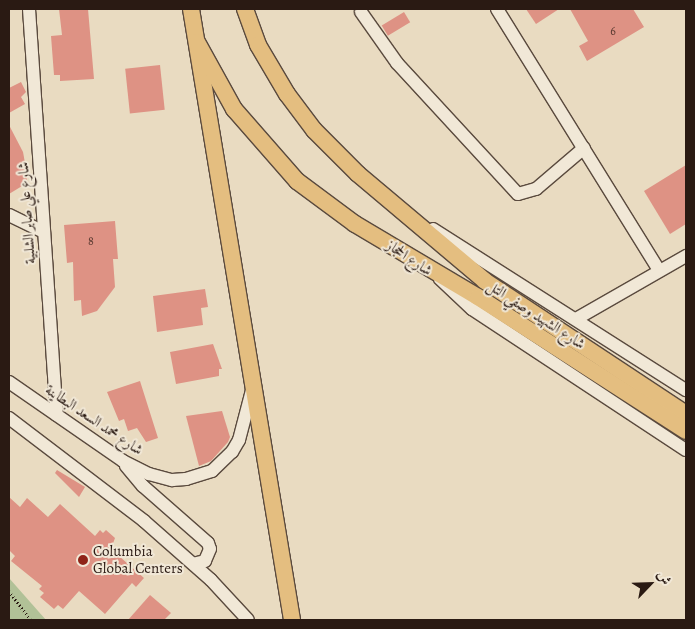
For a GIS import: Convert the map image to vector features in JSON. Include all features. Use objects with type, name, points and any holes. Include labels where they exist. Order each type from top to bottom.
[{"type":"main road","name":"شارع الحجاز","points":[[191,9],[292,620]]},
{"type":"main road","points":[[245,9],[266,61],[300,112],[358,174],[396,204]]},
{"type":"main road","name":"شارع الحجاز","points":[[197,42],[234,109],[296,181],[355,224],[425,265]]},
{"type":"main road","name":"شارع الشهيد وصفي التل","points":[[396,204],[463,265],[686,414]]},
{"type":"main road","name":"شارع الشهيد وصفي التل","points":[[425,265],[686,431]]},
{"type":"street","name":"شارع علي صابر الشلبية","points":[[29,9],[57,415]]},
{"type":"street","points":[[497,9],[659,270]]},
{"type":"street","points":[[361,12],[397,63],[518,194],[536,189],[584,148]]},
{"type":"street","points":[[396,204],[686,390]]},
{"type":"street","points":[[9,215],[44,232]]},
{"type":"street","points":[[576,319],[686,256]]},
{"type":"street","name":"شارع الحجاز","points":[[425,265],[472,309],[686,450]]},
{"type":"street","name":"شارع محمد السعد البطاينة","points":[[9,382],[123,461],[149,474],[172,480],[186,480],[212,471],[228,457],[239,440],[254,383]]},
{"type":"street","points":[[9,418],[94,481],[193,564],[248,620]]},
{"type":"street","points":[[123,461],[143,486],[208,543],[208,556],[205,561],[193,564]]},
{"type":"path","points":[[9,591],[31,620]]},
{"type":"green space","points":[[9,578],[46,620],[9,620]]},
{"type":"building","points":[[59,9],[88,9],[94,79],[60,81],[60,75],[54,75],[51,36],[62,35]]},
{"type":"building","points":[[526,9],[559,9],[536,24]]},
{"type":"building","points":[[570,9],[633,9],[644,27],[587,61],[579,46],[588,41]]},
{"type":"building","points":[[404,12],[410,22],[388,36],[382,25]]},
{"type":"building","points":[[160,65],[165,110],[130,113],[125,69]]},
{"type":"building","points":[[21,82],[26,92],[21,97],[25,104],[9,113],[9,88]]},
{"type":"building","points":[[9,125],[23,152],[27,183],[9,194]]},
{"type":"building","points":[[686,165],[686,224],[670,234],[644,191]]},
{"type":"building","points":[[115,221],[118,259],[113,259],[115,287],[97,311],[82,316],[81,300],[74,301],[73,262],[67,263],[64,225]]},
{"type":"building","points":[[205,289],[208,307],[201,308],[203,325],[157,332],[153,296]]},
{"type":"building","points":[[213,344],[222,369],[219,369],[219,376],[176,384],[170,352]]},
{"type":"building","points":[[140,381],[158,438],[146,442],[137,428],[128,431],[124,419],[119,421],[107,392]]},
{"type":"building","points":[[222,411],[230,437],[228,442],[211,461],[199,466],[186,416]]},
{"type":"building","points":[[57,470],[85,487],[79,497],[55,473]]},
{"type":"building","name":"Columbia Global Centers","points":[[9,497],[20,507],[27,498],[48,517],[60,504],[95,536],[100,530],[103,533],[106,530],[115,538],[111,549],[144,578],[136,587],[132,583],[105,614],[79,591],[63,609],[58,605],[54,609],[40,597],[44,593],[39,589],[42,586],[11,561],[15,556],[9,550]]},
{"type":"building","points":[[150,595],[171,613],[164,620],[128,620]]},
{"type":"place","name":"Columbia Global Centers","points":[[83,560]]}]
